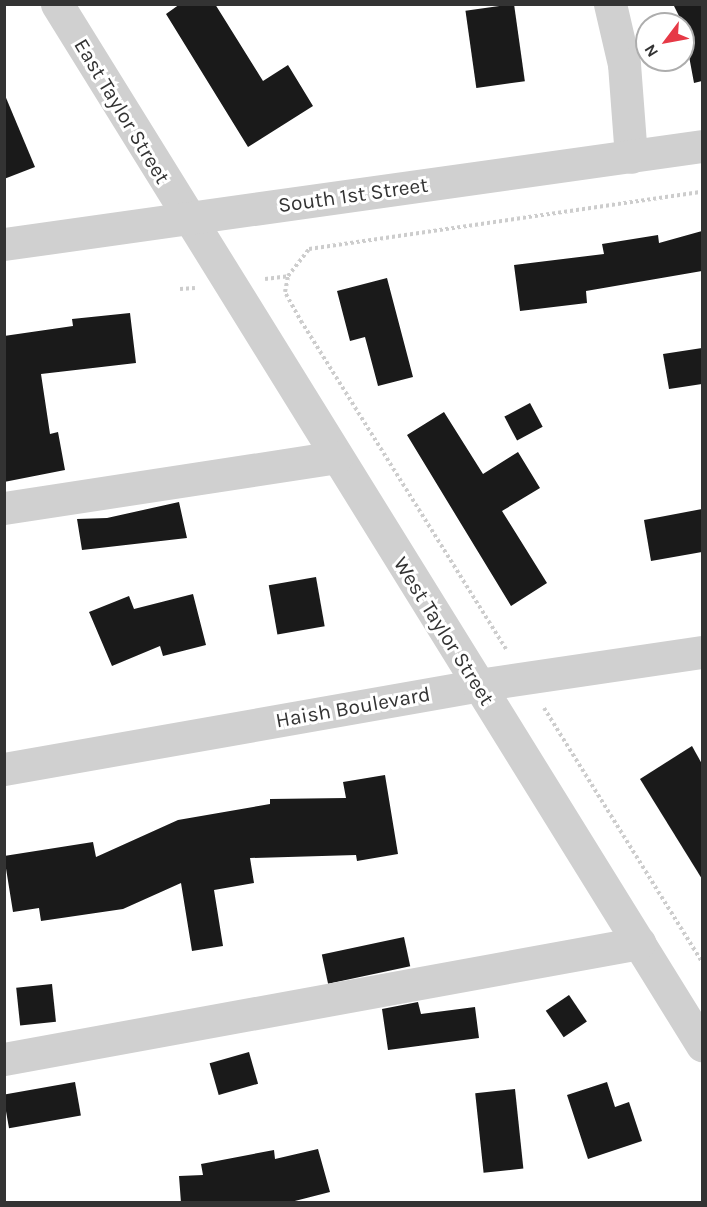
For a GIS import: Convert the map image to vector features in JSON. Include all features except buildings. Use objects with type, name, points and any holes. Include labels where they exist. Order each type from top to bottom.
[{"type":"street","name":"East Taylor Street","points":[[57,4],[186,218]]},
{"type":"street","points":[[610,4],[624,64],[631,157]]},
{"type":"street","name":"South 1st Street","points":[[4,244],[702,146]]},
{"type":"street","name":"West Taylor Street","points":[[186,218],[702,1045]]},
{"type":"street","points":[[4,508],[336,457]]},
{"type":"street","name":"Haish Boulevard","points":[[4,769],[478,685],[702,652]]},
{"type":"street","points":[[4,1059],[639,943]]},
{"type":"path","points":[[702,192],[309,249],[288,276],[285,292],[302,323],[702,962]]}]
